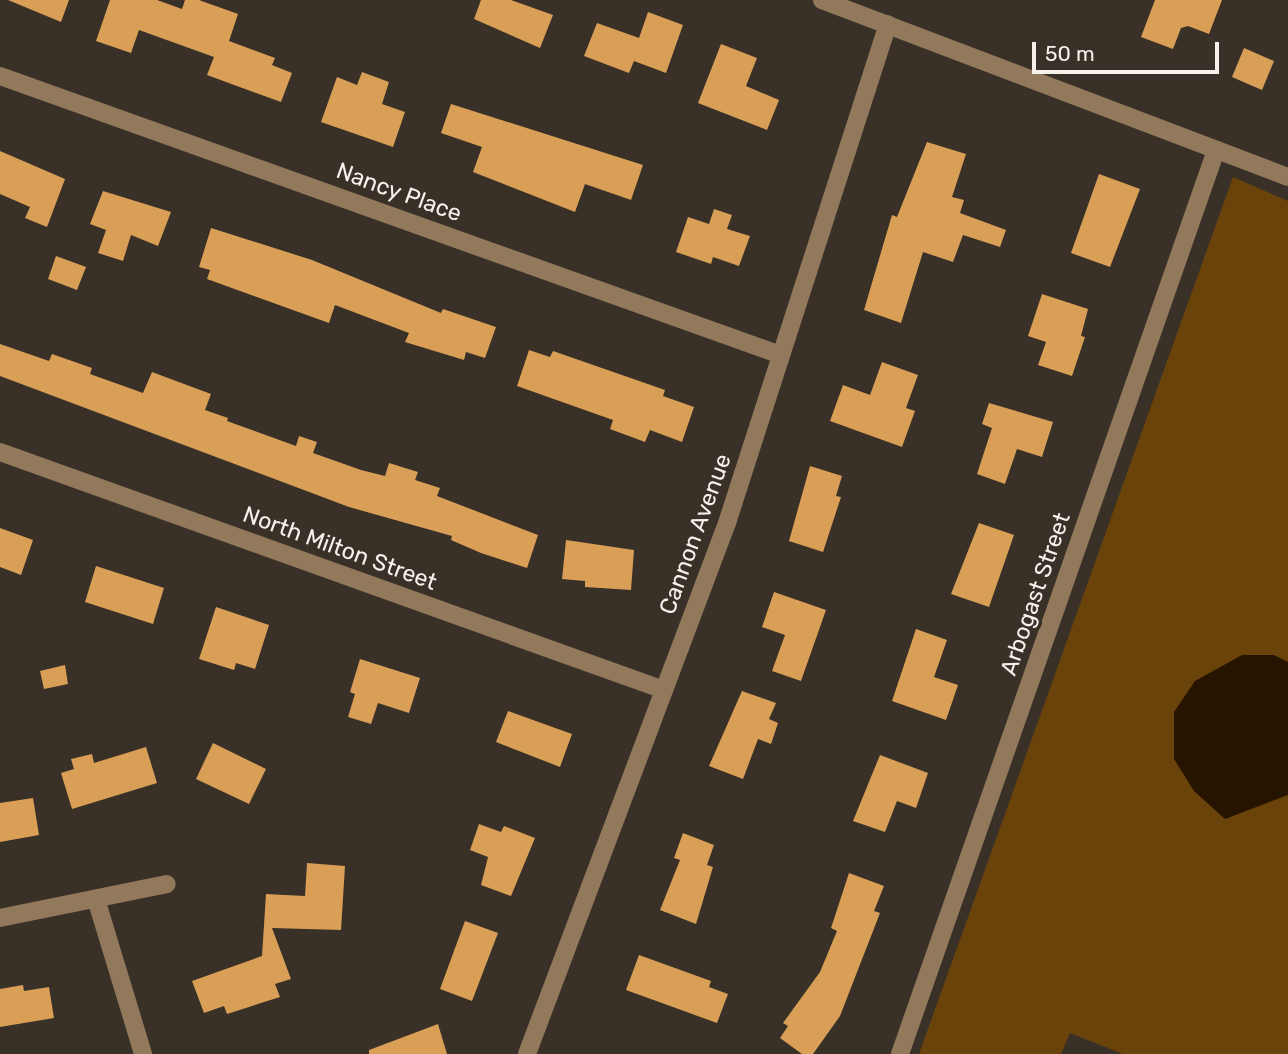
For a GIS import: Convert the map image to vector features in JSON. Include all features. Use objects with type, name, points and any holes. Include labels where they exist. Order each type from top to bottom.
[{"type":"street","points":[[824,0],[1288,177]]},
{"type":"street","name":"Cannon Avenue","points":[[527,1054],[727,523],[888,24]]},
{"type":"street","name":"Nancy Place","points":[[0,76],[781,355]]},
{"type":"street","name":"Arbogast Street","points":[[900,1054],[1216,150]]},
{"type":"street","name":"North Milton Street","points":[[0,452],[664,690]]},
{"type":"street","points":[[0,918],[167,884]]},
{"type":"street","points":[[96,899],[144,1054]]},
{"type":"shaded area","points":[[1233,177],[1288,201],[1288,1054],[1123,1054],[1070,1033],[1061,1054],[919,1054]]},
{"type":"shaded area","points":[[1242,655],[1274,655],[1288,662],[1288,795],[1225,819],[1194,791],[1174,759],[1174,712],[1195,681]]},
{"type":"building","points":[[8,0],[69,0],[61,22]]},
{"type":"building","points":[[110,0],[157,0],[182,9],[185,0],[199,0],[238,14],[229,41],[275,58],[272,65],[292,73],[281,102],[207,75],[214,57],[139,30],[131,53],[96,41]]},
{"type":"building","points":[[481,0],[511,0],[553,15],[540,48],[474,19]]},
{"type":"building","points":[[1155,0],[1222,0],[1209,34],[1188,26],[1181,28],[1173,49],[1141,37]]},
{"type":"building","points":[[648,12],[683,25],[666,73],[634,61],[629,73],[584,56],[597,23],[639,38]]},
{"type":"building","points":[[721,44],[757,58],[746,86],[779,100],[767,130],[698,103]]},
{"type":"building","points":[[1244,48],[1274,61],[1262,90],[1232,77]]},
{"type":"building","points":[[362,72],[389,82],[382,104],[405,112],[393,147],[321,122],[337,77],[357,85]]},
{"type":"building","points":[[451,104],[643,165],[631,200],[585,184],[575,212],[473,172],[482,147],[441,133]]},
{"type":"building","points":[[927,142],[966,154],[952,197],[964,200],[960,213],[1006,230],[1000,247],[963,235],[953,262],[923,252],[901,323],[864,310],[892,215],[897,217]]},
{"type":"building","points":[[0,151],[65,179],[47,227],[25,218],[30,207],[0,194]]},
{"type":"building","points":[[1099,174],[1140,189],[1110,267],[1071,253]]},
{"type":"building","points":[[103,191],[171,212],[158,246],[131,235],[123,261],[98,253],[106,230],[90,224]]},
{"type":"building","points":[[714,209],[732,215],[727,229],[750,236],[739,266],[713,257],[711,264],[676,252],[688,217],[709,224]]},
{"type":"building","points":[[211,228],[312,260],[441,313],[443,309],[496,327],[485,358],[466,352],[464,360],[405,342],[409,333],[335,305],[329,323],[207,279],[210,270],[199,267]]},
{"type":"building","points":[[56,256],[86,267],[77,290],[48,279]]},
{"type":"building","points":[[1042,294],[1088,309],[1081,336],[1085,337],[1072,376],[1038,365],[1046,342],[1028,336]]},
{"type":"building","points":[[0,344],[49,361],[52,354],[92,368],[90,374],[143,393],[152,372],[211,394],[205,410],[228,418],[227,421],[296,446],[299,436],[317,442],[313,453],[361,470],[385,476],[389,463],[418,472],[415,480],[440,488],[437,496],[538,535],[527,568],[481,553],[451,540],[452,536],[349,507],[0,376]]},
{"type":"building","points":[[529,350],[550,357],[553,351],[665,390],[663,396],[694,407],[682,442],[650,430],[645,442],[610,429],[613,420],[517,386]]},
{"type":"building","points":[[882,362],[918,375],[906,408],[915,411],[902,447],[830,421],[843,385],[870,395]]},
{"type":"building","points":[[989,403],[1053,422],[1042,457],[1017,449],[1005,484],[977,474],[992,428],[982,424]]},
{"type":"building","points":[[810,466],[842,476],[836,496],[841,497],[823,552],[789,541]]},
{"type":"building","points":[[979,523],[1014,535],[989,607],[951,594]]},
{"type":"building","points":[[0,528],[33,540],[21,575],[0,567]]},
{"type":"building","points":[[566,540],[634,550],[631,590],[585,587],[585,581],[562,579]]},
{"type":"building","points":[[96,566],[164,588],[153,624],[85,602]]},
{"type":"building","points":[[774,592],[826,610],[801,681],[772,671],[785,635],[762,627]]},
{"type":"building","points":[[216,607],[269,625],[255,669],[236,663],[234,670],[199,659]]},
{"type":"building","points":[[916,629],[947,640],[934,677],[958,685],[946,720],[892,701]]},
{"type":"building","points":[[360,659],[420,678],[409,713],[378,703],[371,724],[348,717],[355,694],[350,692]]},
{"type":"building","points":[[65,665],[68,684],[44,689],[40,671]]},
{"type":"building","points":[[742,691],[776,703],[769,719],[778,723],[771,744],[758,739],[743,779],[709,766]]},
{"type":"building","points":[[508,711],[572,734],[560,767],[496,742]]},
{"type":"building","points":[[213,743],[266,769],[249,804],[196,779]]},
{"type":"building","points":[[146,747],[157,783],[72,809],[61,773],[74,769],[71,759],[92,754],[94,763]]},
{"type":"building","points":[[880,755],[928,773],[916,808],[897,801],[885,832],[853,821]]},
{"type":"building","points":[[33,798],[39,835],[0,842],[0,803]]},
{"type":"building","points":[[479,824],[501,832],[504,826],[535,838],[511,896],[481,885],[488,857],[470,850]]},
{"type":"building","points":[[683,833],[714,845],[707,865],[713,867],[696,924],[660,910],[680,860],[674,858]]},
{"type":"building","points":[[307,863],[345,866],[341,930],[272,928],[291,979],[275,984],[280,997],[227,1014],[224,1006],[204,1013],[192,981],[262,956],[266,894],[305,896]]},
{"type":"building","points":[[849,873],[884,886],[874,911],[880,913],[840,1016],[813,1054],[802,1054],[780,1038],[788,1026],[783,1023],[820,972],[837,931],[831,928]]},
{"type":"building","points":[[465,921],[498,933],[472,1001],[440,989]]},
{"type":"building","points":[[639,955],[711,981],[709,987],[728,994],[717,1023],[626,990]]},
{"type":"building","points":[[23,985],[24,991],[49,987],[54,1018],[0,1027],[0,989]]},
{"type":"building","points":[[438,1024],[447,1054],[369,1054],[369,1050]]}]
